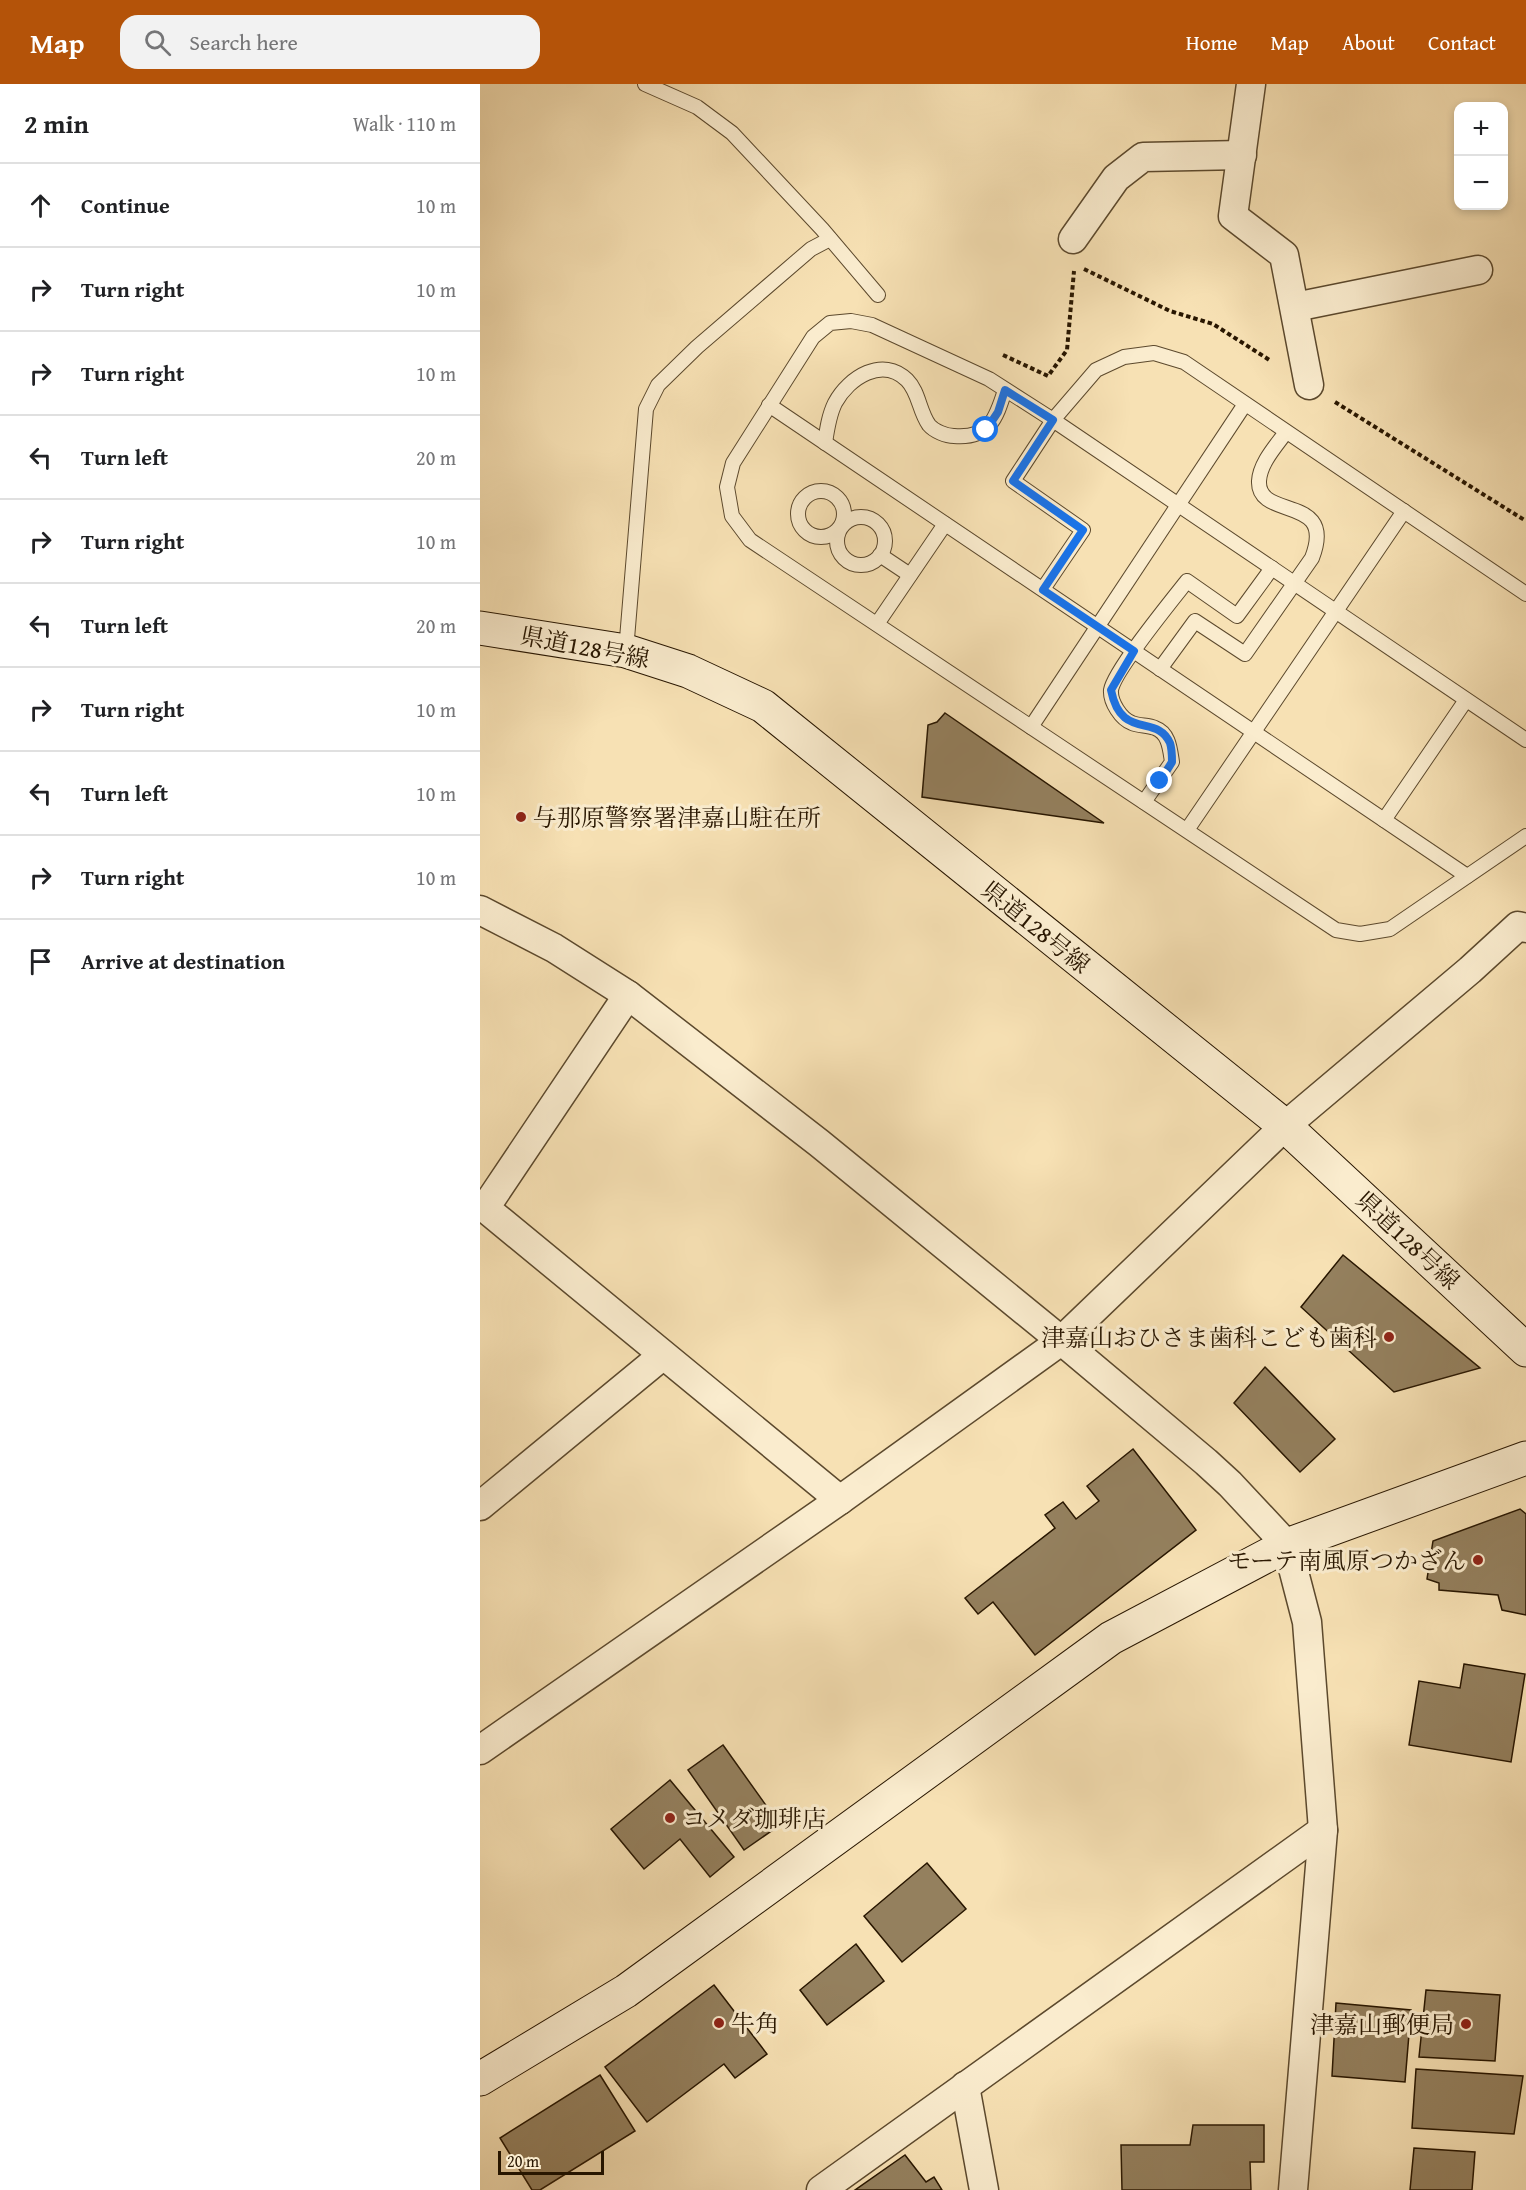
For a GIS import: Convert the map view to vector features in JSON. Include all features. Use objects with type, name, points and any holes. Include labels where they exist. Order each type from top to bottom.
[{"type":"main road","name":"県道128号線","points":[[480,628],[626,651],[688,671],[763,706],[1285,1126],[1526,1350]]},
{"type":"main road","points":[[480,2079],[626,1992],[1111,1638],[1287,1545],[1526,1458]]},
{"type":"street","points":[[1251,84],[1233,216],[1284,255],[1295,307],[1297,330],[1310,385]]},
{"type":"street","points":[[1073,238],[1116,178],[1143,157],[1242,155]]},
{"type":"street","points":[[1295,307],[1478,270]]},
{"type":"street","points":[[480,910],[555,948],[628,995],[827,1150],[1061,1341],[1230,1484],[1287,1545],[1308,1622],[1323,1830],[1293,2190]]},
{"type":"street","points":[[480,1750],[840,1500],[1061,1341],[1285,1126],[1470,970],[1518,926],[1526,927]]},
{"type":"street","points":[[628,995],[482,1210],[840,1500]]},
{"type":"street","points":[[480,1506],[662,1356]]},
{"type":"street","points":[[821,2190],[1323,1830]]},
{"type":"street","points":[[965,2086],[984,2190]]},
{"type":"lane","points":[[645,84],[697,106],[732,133],[830,239],[878,295]]},
{"type":"lane","points":[[626,651],[646,409],[657,385],[697,347],[811,249],[830,239]]},
{"type":"lane","points":[[1525,839],[1390,929],[1360,933],[1336,930],[750,540],[732,516],[727,487],[733,463],[813,337],[830,322],[851,321],[872,325],[988,379],[1053,420],[1526,740]]},
{"type":"lane","points":[[1043,590],[1083,530],[1013,481],[1053,420],[1096,370],[1124,357],[1154,353],[1184,362],[1526,594]]},
{"type":"lane","points":[[825,443],[829,420],[836,402],[845,389],[860,375],[878,369],[897,371],[909,382],[931,428],[948,436],[968,437],[986,430],[998,412],[1005,390]]},
{"type":"lane","points":[[1031,727],[1245,404]]},
{"type":"lane","points":[[769,405],[1467,876]]},
{"type":"lane","points":[[1160,669],[1195,621],[1245,654],[1312,558],[1318,544],[1315,526],[1306,514],[1290,507],[1274,505],[1263,495],[1259,481],[1265,463],[1286,432]]},
{"type":"lane","points":[[1187,830],[1404,511]]},
{"type":"lane","points":[[855,517],[872,519],[883,531],[885,539],[880,555],[868,564],[853,564],[846,560],[837,548],[841,526],[847,520],[855,517]]},
{"type":"lane","points":[[877,624],[945,524]]},
{"type":"lane","points":[[880,555],[910,575]]},
{"type":"lane","points":[[1144,802],[1172,762],[1169,742],[1156,728],[1130,723],[1114,707],[1111,690],[1134,651],[1187,581],[1237,616],[1272,568]]},
{"type":"lane","points":[[1384,820],[1466,700]]},
{"type":"building","points":[[945,713],[1104,823],[922,797],[928,725],[937,722]]},
{"type":"building","name":"津嘉山おひさま歯科こども歯科","points":[[1343,1255],[1480,1368],[1394,1392],[1301,1307]]},
{"type":"building","points":[[1265,1367],[1335,1439],[1300,1472],[1234,1403]]},
{"type":"building","points":[[1133,1449],[1196,1530],[1035,1655],[993,1602],[978,1614],[965,1598],[1055,1528],[1045,1515],[1063,1502],[1076,1519],[1099,1501],[1087,1486]]},
{"type":"building","name":"モーテ南風原つかざん","points":[[1520,1509],[1526,1514],[1526,1615],[1502,1610],[1498,1595],[1439,1590],[1439,1583],[1427,1579],[1433,1541]]},
{"type":"building","points":[[1464,1664],[1525,1674],[1511,1762],[1409,1745],[1419,1681],[1460,1688]]},
{"type":"building","points":[[723,1745],[780,1825],[744,1850],[688,1770]]},
{"type":"building","points":[[670,1780],[734,1857],[710,1877],[680,1839],[644,1869],[611,1829]]},
{"type":"building","points":[[927,1863],[966,1909],[902,1962],[864,1916]]},
{"type":"building","points":[[856,1944],[884,1981],[827,2025],[800,1990]]},
{"type":"building","points":[[714,1985],[767,2054],[735,2078],[724,2064],[647,2122],[605,2067]]},
{"type":"building","points":[[1426,1990],[1500,1995],[1495,2061],[1419,2057]]},
{"type":"building","points":[[1336,2003],[1411,2010],[1405,2082],[1332,2076]]},
{"type":"building","points":[[1416,2069],[1523,2076],[1514,2134],[1412,2128]]},
{"type":"building","points":[[600,2075],[635,2131],[540,2190],[532,2190],[500,2138]]},
{"type":"building","points":[[1193,2125],[1264,2125],[1264,2162],[1250,2162],[1251,2190],[1122,2190],[1121,2145],[1190,2145]]},
{"type":"building","points":[[1414,2148],[1475,2152],[1472,2190],[1410,2190]]},
{"type":"building","points":[[905,2155],[926,2182],[934,2177],[942,2190],[855,2190]]},
{"type":"place","name":"与那原警察署津嘉山駐在所","points":[[521,817]]},
{"type":"place","name":"津嘉山おひさま歯科こども歯科","points":[[1389,1337]]},
{"type":"place","name":"モーテ南風原つかざん","points":[[1478,1560]]},
{"type":"place","name":"コメダ珈琲店","points":[[670,1818]]},
{"type":"place","name":"牛角","points":[[719,2023]]},
{"type":"place","name":"津嘉山郵便局","points":[[1466,2024]]},
{"type":"route","points":[[986,430],[998,412],[1005,390],[1053,420],[1013,481],[1083,530],[1043,590],[1134,651],[1111,690],[1114,707],[1130,723],[1156,728],[1169,742],[1172,762],[1160,781]]}]
